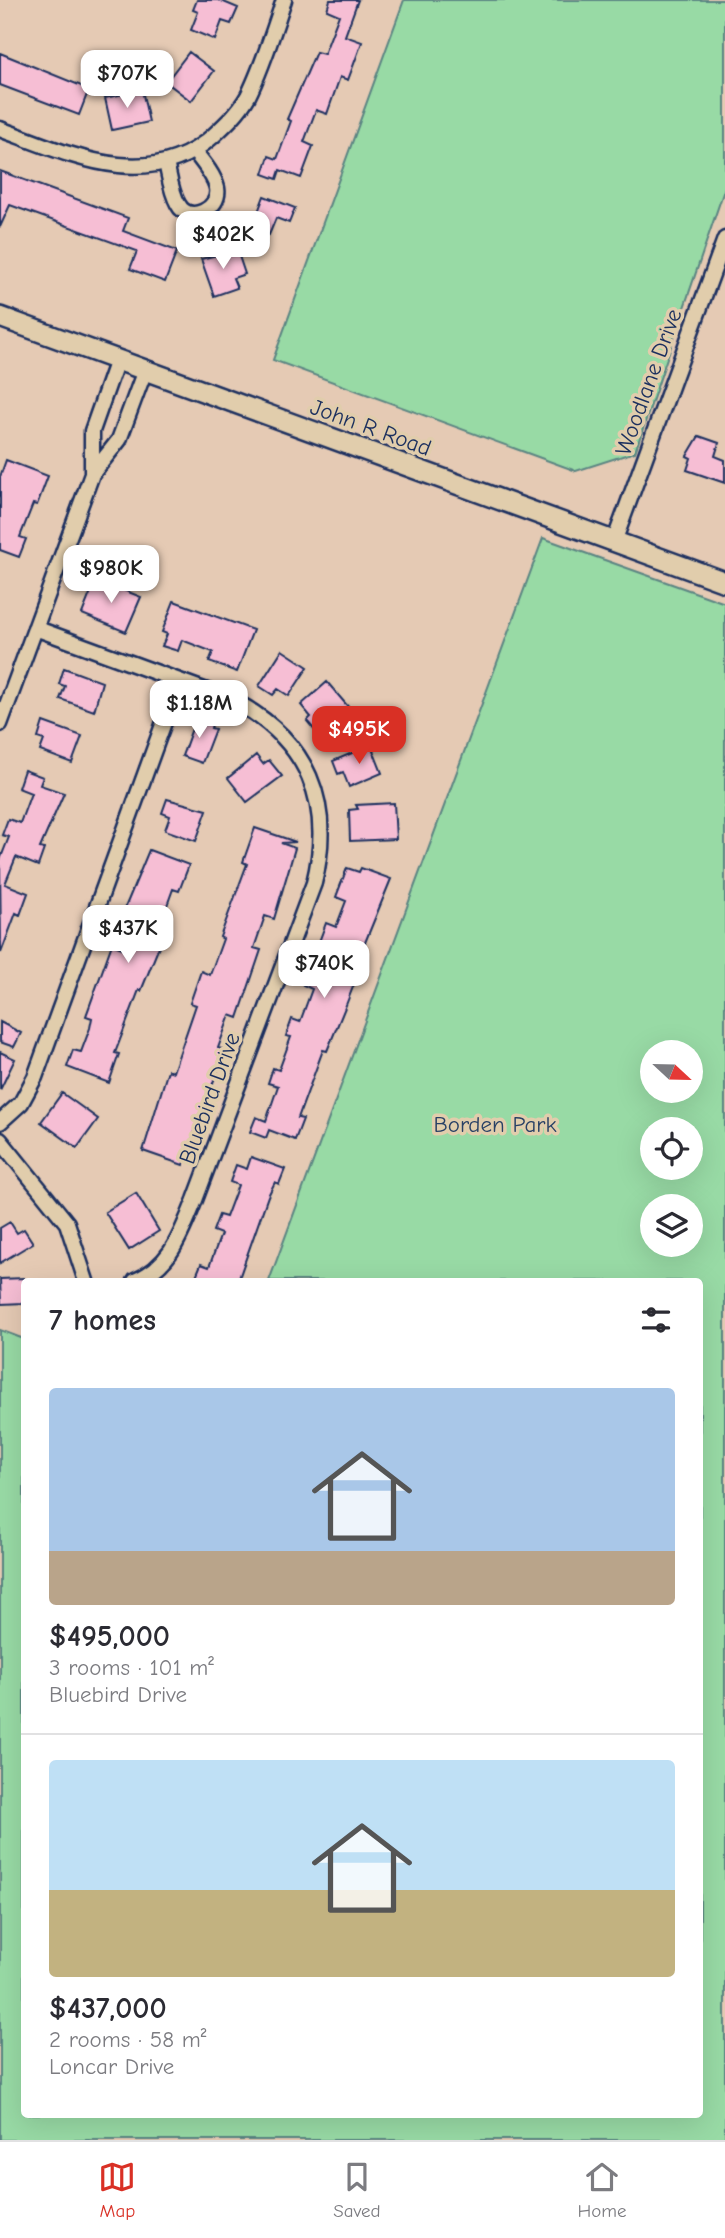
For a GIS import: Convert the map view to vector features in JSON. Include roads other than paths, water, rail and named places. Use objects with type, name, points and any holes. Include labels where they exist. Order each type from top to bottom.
[{"type":"main road","name":"John R Road","points":[[0,317],[725,582]]},
{"type":"street","points":[[0,129],[102,163],[141,166],[166,162],[194,150],[223,127],[247,97],[284,0]]},
{"type":"street","points":[[166,162],[177,204],[182,210],[197,214],[206,211],[218,195],[217,185],[194,150]]},
{"type":"street","name":"Woodlane Drive","points":[[614,542],[725,239]]},
{"type":"street","points":[[92,474],[92,431],[117,360]]},
{"type":"street","points":[[0,724],[92,474],[118,440],[145,370]]},
{"type":"street","name":"Bluebird Drive","points":[[35,628],[254,711],[286,739],[314,787],[319,802],[322,842],[314,883],[186,1223],[163,1265],[140,1278]]},
{"type":"street","points":[[0,1122],[21,1102],[35,1077],[179,681]]},
{"type":"street","points":[[0,1140],[67,1223],[85,1278]]},
{"type":"park label","name":"Borden Park","points":[[495,1124]]}]
